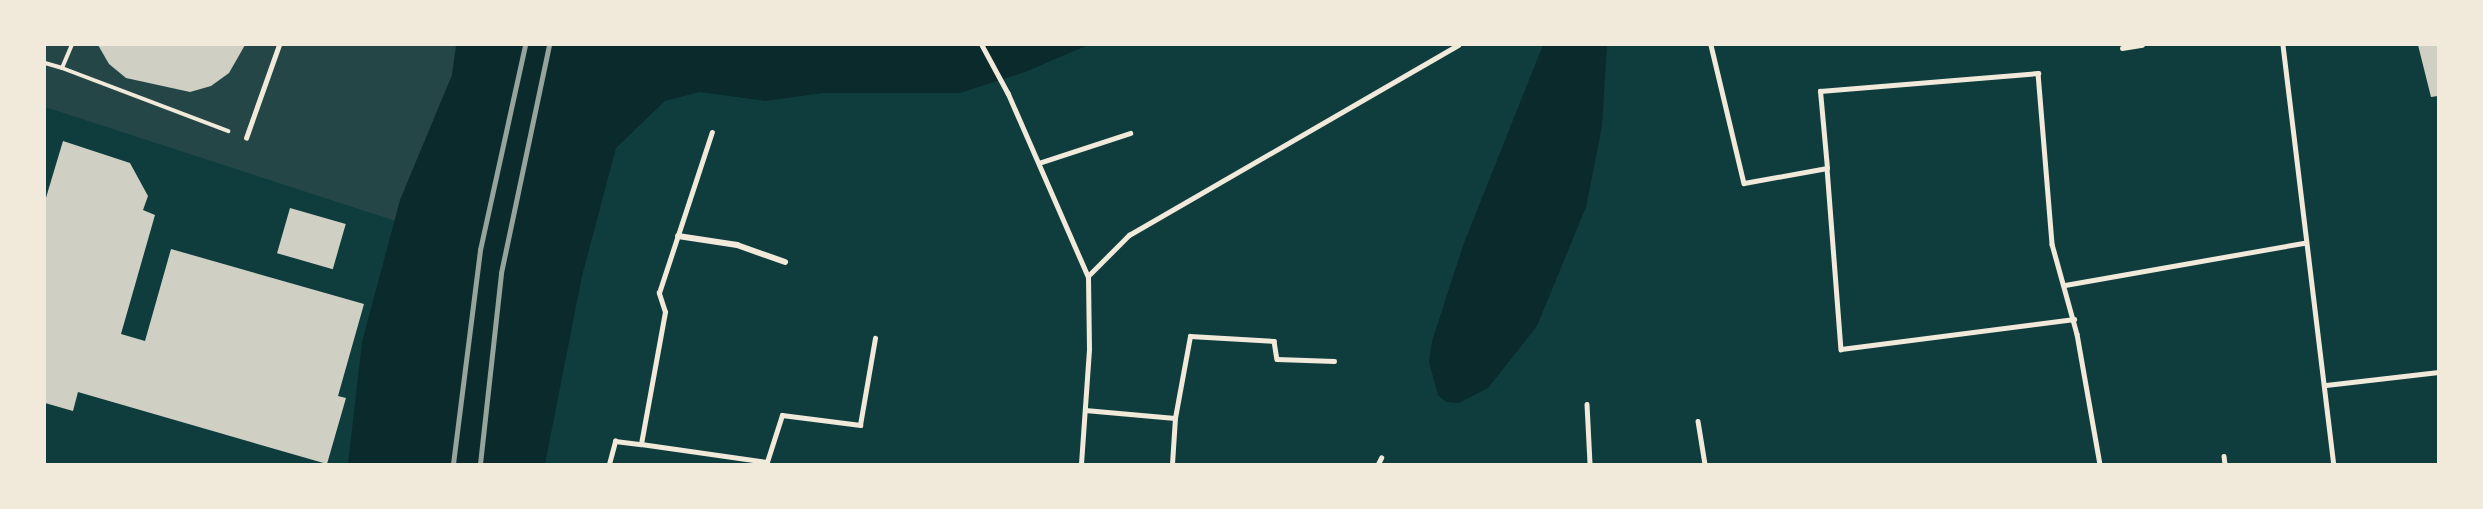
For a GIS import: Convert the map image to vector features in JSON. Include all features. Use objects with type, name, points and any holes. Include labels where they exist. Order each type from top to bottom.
[{"type":"street","points":[[678,236],[737,245],[785,262]]},
{"type":"lane","points":[[246,138],[279,45]]},
{"type":"lane","points":[[982,45],[1008,93],[1088,276],[1085,410],[1081,464]]},
{"type":"lane","points":[[1088,276],[1129,235],[1458,45]]},
{"type":"lane","points":[[1711,45],[1744,183],[1827,168]]},
{"type":"lane","points":[[2122,48],[2142,45]]},
{"type":"lane","points":[[2283,45],[2304,243],[2326,385],[2334,464]]},
{"type":"lane","points":[[2074,319],[1842,349],[1820,91],[2038,73],[2052,244],[2074,319],[2100,464]]},
{"type":"lane","points":[[641,444],[665,312],[659,293],[712,132]]},
{"type":"lane","points":[[1039,163],[1130,133]]},
{"type":"lane","points":[[2065,285],[2304,243]]},
{"type":"lane","points":[[1172,464],[1175,418],[1190,336],[1274,341],[1276,359],[1335,361]]},
{"type":"lane","points":[[609,464],[615,441],[767,462],[782,415],[860,424],[875,338]]},
{"type":"lane","points":[[2326,385],[2438,372]]},
{"type":"lane","points":[[1587,404],[1590,464]]},
{"type":"lane","points":[[1085,410],[1175,418]]},
{"type":"lane","points":[[1698,421],[1706,464]]},
{"type":"lane","points":[[2224,456],[2225,464]]},
{"type":"lane","points":[[1378,464],[1380,458]]},
{"type":"path","points":[[62,68],[72,45]]},
{"type":"path","points":[[45,63],[246,138]]},
{"type":"shaded area","points":[[45,45],[468,45],[405,224],[45,107]]},
{"type":"shaded area","points":[[456,45],[1088,45],[1025,72],[960,93],[823,93],[765,101],[700,92],[665,101],[616,148],[582,276],[545,464],[348,464],[362,342],[400,200],[452,75]]},
{"type":"shaded area","points":[[1543,45],[1607,45],[1602,126],[1586,207],[1537,326],[1488,388],[1459,403],[1446,402],[1438,395],[1429,362],[1432,341],[1464,243]]},
{"type":"building","points":[[98,45],[245,45],[229,73],[211,86],[190,92],[126,78],[109,64]]},
{"type":"building","points":[[2418,45],[2438,45],[2438,96],[2431,97]]},
{"type":"building","points":[[63,141],[130,163],[148,196],[143,210],[155,215],[121,334],[145,341],[171,249],[364,304],[338,396],[346,398],[327,464],[78,392],[73,411],[45,403],[45,201]]},
{"type":"building","points":[[290,208],[346,224],[333,269],[277,253]]},
{"type":"railway","points":[[453,464],[480,250],[525,45]]},
{"type":"railway","points":[[480,464],[501,273],[549,45]]}]
